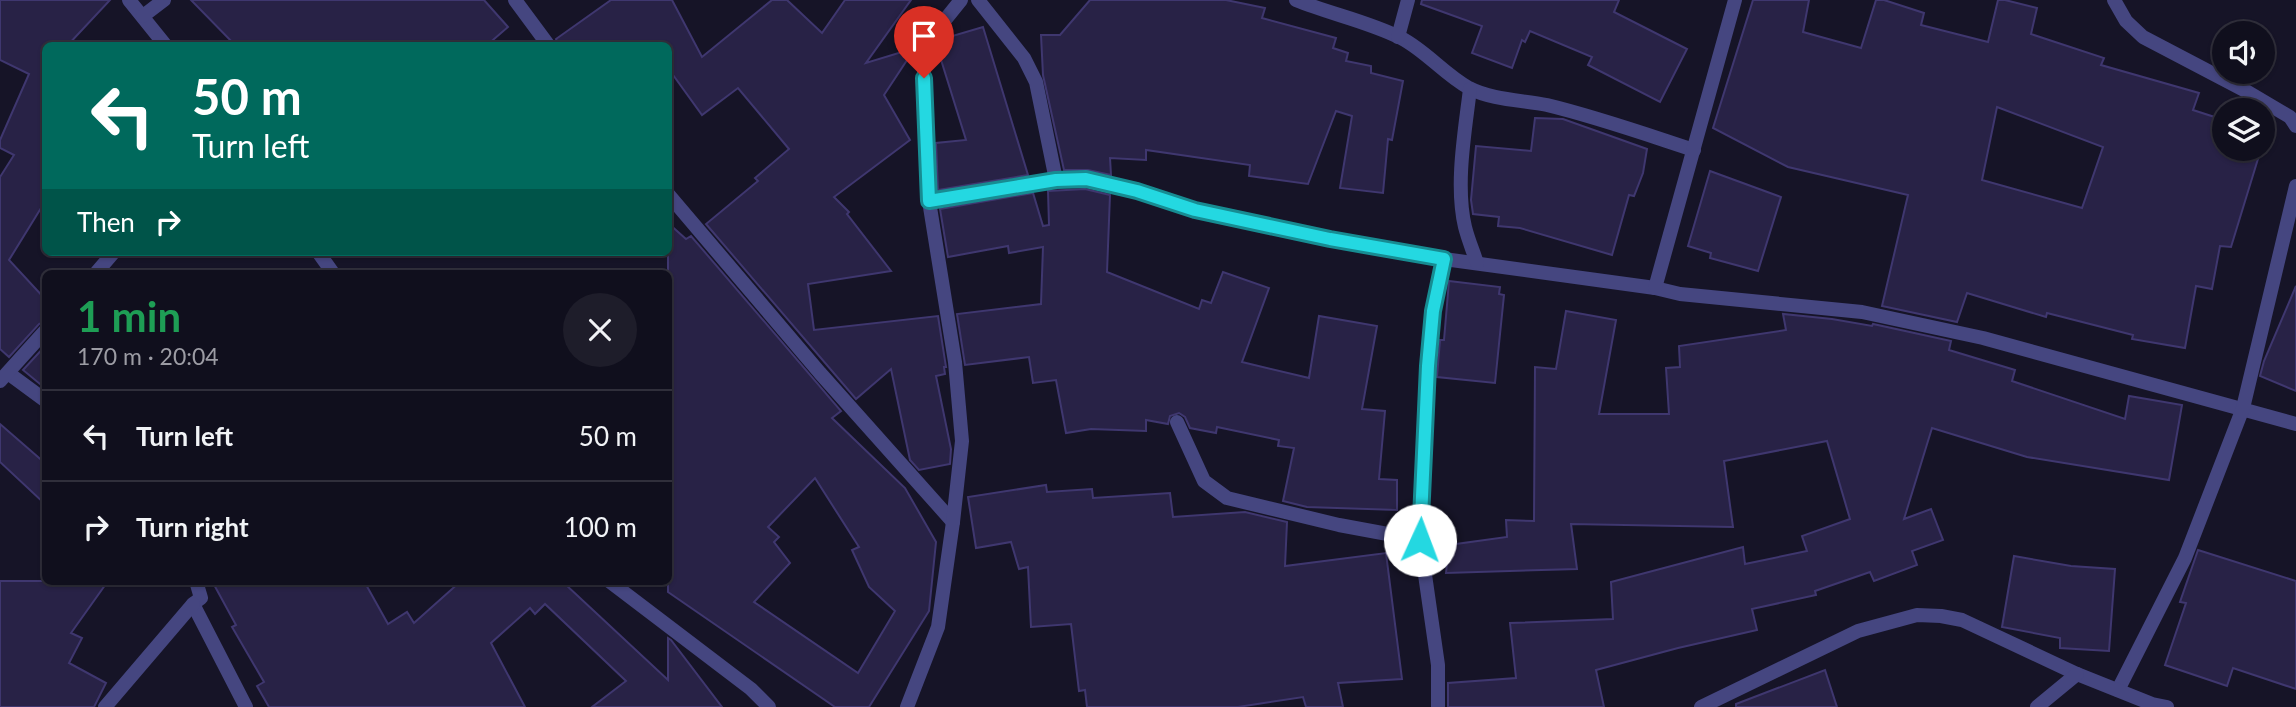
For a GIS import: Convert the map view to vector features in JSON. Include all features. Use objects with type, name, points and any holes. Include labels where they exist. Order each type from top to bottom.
[{"type":"street","points":[[129,0],[163,42]]},
{"type":"street","points":[[143,16],[164,0]]},
{"type":"street","points":[[515,0],[545,42]]},
{"type":"street","points":[[906,707],[938,627],[962,440],[955,362],[929,201],[924,51],[932,36],[961,0]]},
{"type":"street","points":[[978,0],[1024,58],[1036,82],[1056,180]]},
{"type":"street","points":[[1296,0],[1398,37],[1421,50],[1470,89],[1595,117],[1694,150]]},
{"type":"street","points":[[1398,37],[1408,0]]},
{"type":"street","points":[[1656,288],[1735,0]]},
{"type":"street","points":[[2113,0],[2126,21],[2144,37],[2246,91],[2290,117],[2296,126]]},
{"type":"street","points":[[1470,89],[1463,151],[1462,193],[1464,225],[1477,264]]},
{"type":"street","points":[[929,201],[1056,180],[1086,179],[1137,191],[1195,210],[1330,239],[1444,259],[1656,288],[1680,294],[1862,312],[1983,338],[2296,424]]},
{"type":"street","points":[[2118,690],[2185,558],[2243,408],[2296,186]]},
{"type":"street","points":[[672,199],[820,373],[953,522]]},
{"type":"street","points":[[99,270],[111,256]]},
{"type":"street","points":[[1438,707],[1438,665],[1420,540],[1428,366],[1433,311],[1444,259]]},
{"type":"street","points":[[42,334],[4,377],[42,399]]},
{"type":"street","points":[[1177,422],[1204,481],[1227,498],[1339,525],[1420,540]]},
{"type":"street","points":[[105,707],[201,598],[197,585]]},
{"type":"street","points":[[614,585],[751,689],[769,707]]},
{"type":"street","points":[[193,604],[246,707]]},
{"type":"street","points":[[1701,707],[1858,631],[1917,615],[1962,620],[2077,674],[2152,704],[2167,707]]},
{"type":"street","points":[[2037,707],[2077,674]]},
{"type":"building","points":[[0,0],[110,0],[71,42],[42,42],[42,206],[9,260],[42,296],[42,323],[9,357],[0,349],[0,177],[14,155],[0,148],[0,140],[29,74],[0,60]]},
{"type":"building","points":[[191,0],[484,0],[508,27],[491,42],[232,42]]},
{"type":"building","points":[[611,0],[672,0],[702,57],[772,0],[787,0],[822,33],[845,0],[911,0],[866,63],[915,48],[884,95],[910,140],[834,197],[849,212],[847,214],[891,271],[808,284],[814,330],[938,316],[946,367],[945,374],[936,376],[951,449],[950,464],[919,470],[910,460],[891,369],[856,399],[706,224],[758,181],[755,178],[789,149],[738,88],[702,115],[672,74],[672,42],[557,42],[556,39]]},
{"type":"building","points":[[1090,0],[1226,0],[1265,8],[1262,18],[1336,38],[1333,48],[1348,53],[1346,61],[1371,66],[1371,73],[1403,81],[1392,140],[1388,139],[1383,193],[1340,188],[1352,116],[1336,111],[1308,184],[1249,176],[1250,165],[1146,150],[1146,160],[1110,158],[1111,175],[1088,170],[1064,170],[1043,75],[1041,35],[1060,35]]},
{"type":"building","points":[[1422,0],[1619,0],[1614,12],[1687,49],[1660,102],[1588,65],[1592,57],[1530,31],[1525,42],[1522,40],[1512,68],[1472,53],[1482,26],[1421,4]]},
{"type":"building","points":[[1753,0],[1809,0],[1803,32],[1861,48],[1876,0],[1924,13],[1921,25],[1988,42],[1998,0],[2037,8],[2031,34],[2104,58],[2101,65],[2199,93],[2193,110],[2212,116],[2212,161],[2257,161],[2231,247],[2220,246],[2212,289],[2196,286],[2185,348],[2132,339],[2133,335],[2047,313],[2046,317],[1967,293],[1957,322],[1882,306],[1908,195],[1788,167],[1713,128]],"holes":[[[1997,107],[2103,147],[2082,208],[1982,180]]]},
{"type":"building","points":[[983,27],[1028,175],[938,190],[936,143],[966,140],[937,47],[942,39]]},
{"type":"building","points":[[1535,118],[1563,119],[1647,149],[1643,173],[1634,196],[1629,195],[1612,255],[1520,228],[1498,226],[1499,217],[1473,214],[1471,200],[1476,146],[1531,151]]},
{"type":"building","points":[[1710,171],[1781,197],[1758,271],[1710,258],[1711,253],[1688,246]]},
{"type":"building","points":[[1085,189],[1110,195],[1107,272],[1199,309],[1202,300],[1211,303],[1223,272],[1269,288],[1242,362],[1309,378],[1319,316],[1377,326],[1362,409],[1385,411],[1379,479],[1397,480],[1397,510],[1307,507],[1283,501],[1294,448],[1278,446],[1279,440],[1217,427],[1216,433],[1190,428],[1185,417],[1179,413],[1170,416],[1168,424],[1146,420],[1146,431],[1091,429],[1066,433],[1056,380],[1033,383],[1029,357],[965,365],[957,314],[1041,304],[1043,247],[1009,253],[1008,246],[948,257],[940,209],[1033,193],[1043,226],[1049,225],[1048,191]]},
{"type":"building","points":[[672,227],[686,239],[691,236],[841,411],[832,418],[905,488],[936,542],[929,611],[869,707],[835,707],[668,592],[668,585],[672,585],[672,270],[668,270],[668,256],[672,256]],"holes":[[[815,478],[859,547],[852,550],[869,587],[895,611],[858,673],[754,602],[790,563],[774,542],[779,537],[768,527]]]},
{"type":"building","points":[[1449,281],[1500,287],[1499,294],[1504,295],[1495,383],[1437,377],[1440,340],[1444,340]]},
{"type":"building","points":[[2296,286],[2296,391],[2260,376]]},
{"type":"building","points":[[1566,311],[1616,320],[1599,414],[1669,414],[1666,368],[1680,367],[1679,346],[1786,330],[1783,314],[1832,319],[1872,326],[1873,324],[1951,341],[1949,350],[2015,370],[2012,381],[2125,419],[2129,396],[2182,405],[2169,480],[2027,457],[1932,428],[1904,519],[1931,509],[1943,540],[1912,551],[1917,565],[1874,581],[1870,572],[1815,591],[1816,595],[1752,609],[1757,630],[1596,670],[1604,707],[1448,707],[1448,683],[1516,678],[1510,623],[1613,619],[1611,582],[1743,547],[1745,564],[1807,551],[1802,536],[1850,519],[1827,441],[1724,461],[1733,527],[1571,524],[1577,569],[1446,573],[1449,545],[1507,537],[1506,520],[1534,521],[1535,367],[1556,369]]},
{"type":"building","points":[[42,349],[42,386],[23,370]]},
{"type":"building","points":[[0,424],[42,461],[42,501],[0,462]]},
{"type":"building","points":[[1046,485],[1047,492],[1092,489],[1093,498],[1170,493],[1173,517],[1245,512],[1287,522],[1285,566],[1386,553],[1402,679],[1338,683],[1343,707],[1306,707],[1303,697],[1238,707],[1087,707],[1085,690],[1079,691],[1071,624],[1031,627],[1028,567],[1019,569],[1011,542],[976,548],[968,497]]},
{"type":"building","points":[[2198,550],[2296,581],[2296,689],[2233,668],[2227,686],[2165,665],[2186,603],[2180,602]]},
{"type":"building","points":[[2014,556],[2071,566],[2115,569],[2109,651],[2060,648],[2060,638],[2002,627]]},
{"type":"building","points":[[0,581],[42,581],[42,585],[105,585],[71,633],[82,638],[69,663],[106,683],[94,707],[0,707]]},
{"type":"building","points":[[214,585],[366,585],[388,624],[407,612],[414,623],[457,585],[566,585],[668,680],[668,638],[671,640],[722,707],[592,707],[626,681],[545,604],[535,614],[530,608],[491,643],[525,707],[269,707],[257,686],[264,682],[232,627],[236,625]]},
{"type":"building","points":[[1825,670],[1837,707],[1736,707],[1736,704]]},
{"type":"route","points":[[924,78],[929,201],[1056,180],[1086,179],[1137,191],[1195,210],[1330,239],[1444,259],[1433,311],[1428,366],[1420,540]]}]
